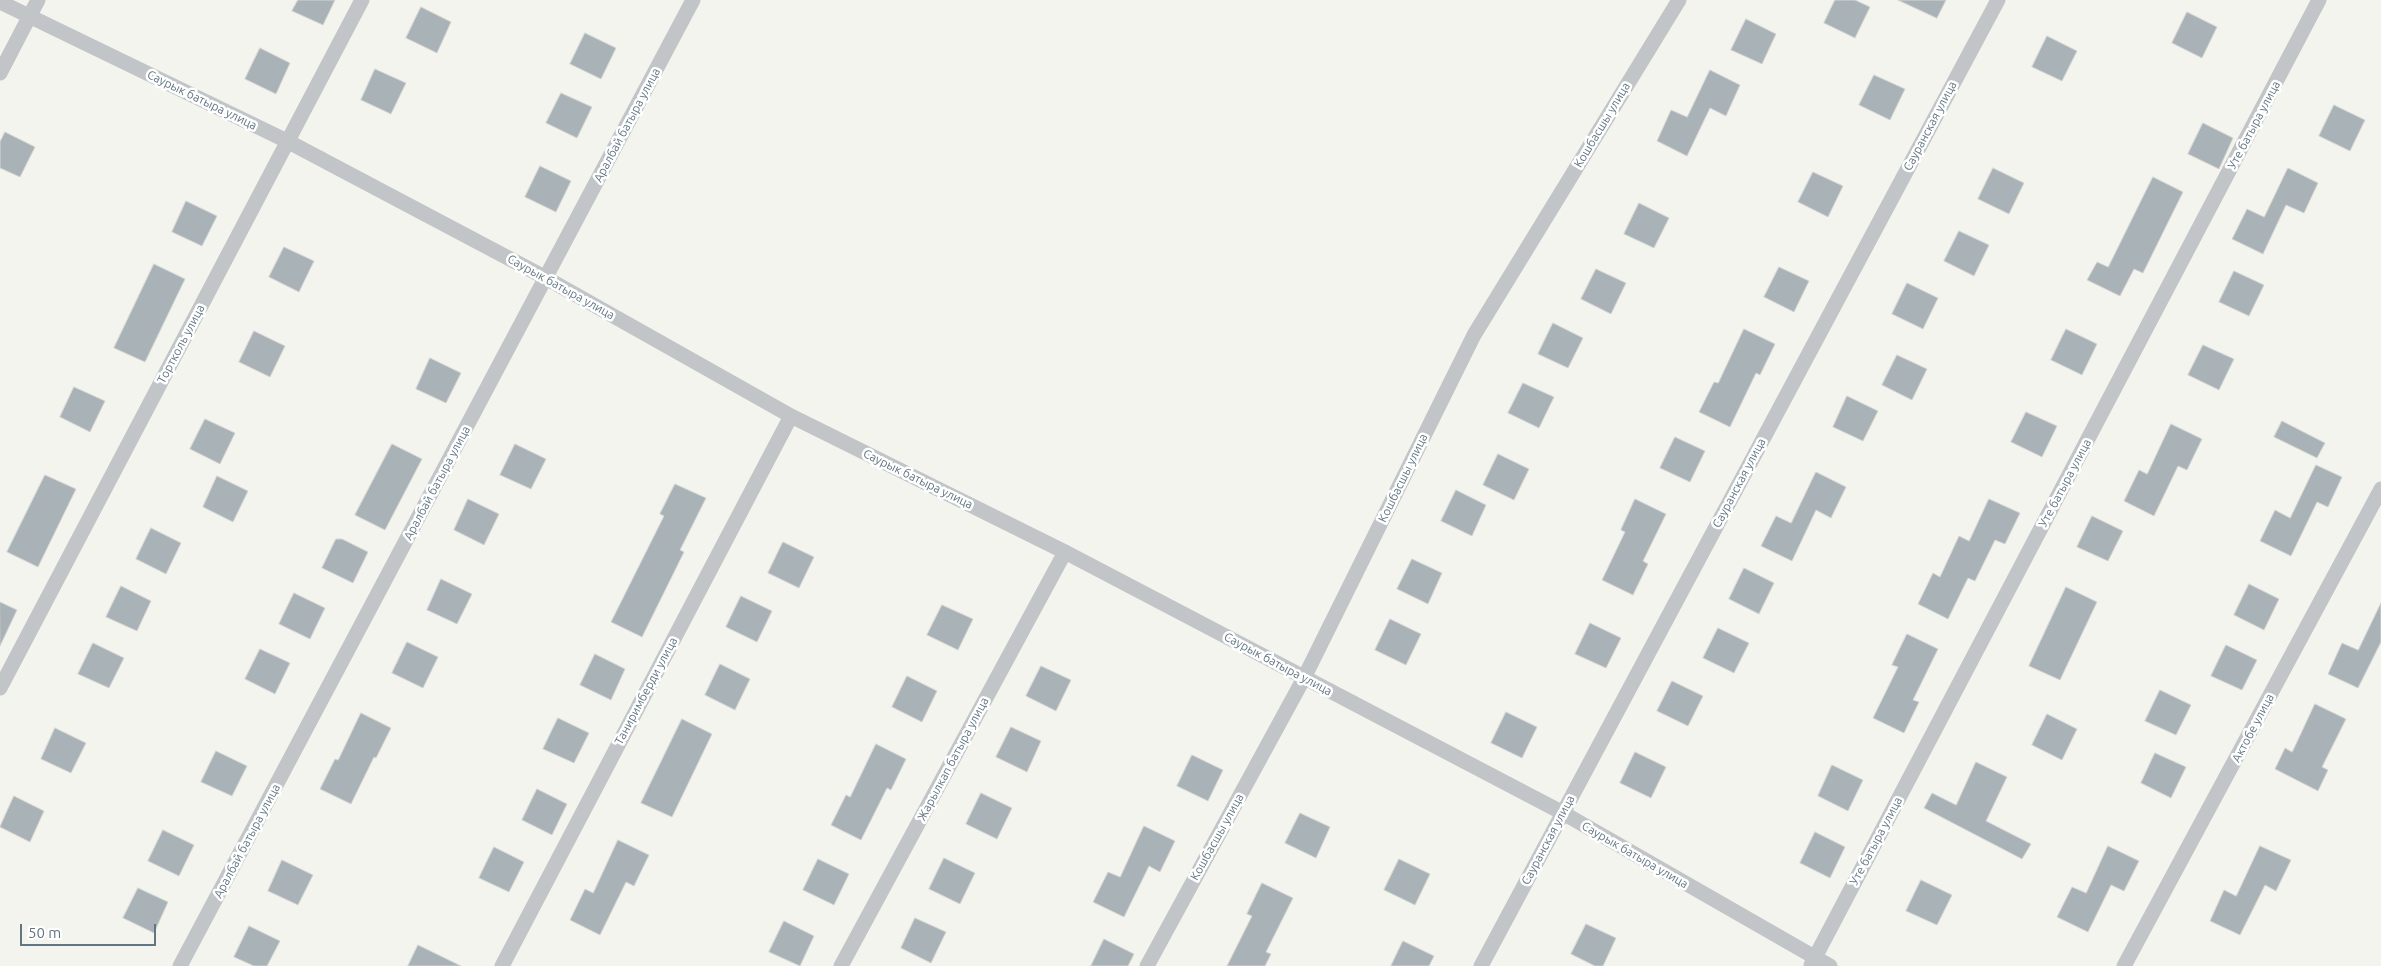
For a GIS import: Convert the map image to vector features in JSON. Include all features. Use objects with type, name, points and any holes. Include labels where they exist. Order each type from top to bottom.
[{"type":"street","points":[[0,72],[38,0]]},
{"type":"street","name":"Тортколь улица","points":[[0,688],[362,0]]},
{"type":"street","name":"Аралбай батыра улица","points":[[180,966],[693,0]]},
{"type":"street","name":"Кошбасшы улица","points":[[1147,966],[1304,678],[1474,335],[1679,0]]},
{"type":"street","name":"Сауранская улица","points":[[1481,966],[1998,0]]},
{"type":"street","name":"Уте батыра улица","points":[[1813,962],[2320,0]]},
{"type":"street","name":"Саурык батыра улица","points":[[0,2],[287,141],[546,278],[791,416],[1065,552],[1563,813],[1813,962],[1830,966]]},
{"type":"street","name":"Таниримберди улица","points":[[502,966],[791,416]]},
{"type":"street","name":"Актобе улица","points":[[2124,966],[2381,489]]},
{"type":"street","name":"Жарылкап батыра улица","points":[[841,966],[1065,552]]},
{"type":"building","points":[[298,0],[335,0],[323,25],[292,11]]},
{"type":"building","points":[[1835,0],[1855,0],[1870,7],[1855,38],[1824,23]]},
{"type":"building","points":[[1898,0],[1946,0],[1937,18]]},
{"type":"building","points":[[421,7],[451,22],[437,53],[406,38]]},
{"type":"building","points":[[2187,12],[2217,27],[2202,58],[2172,43]]},
{"type":"building","points":[[1746,19],[1776,34],[1762,64],[1731,50]]},
{"type":"building","points":[[585,33],[616,48],[601,79],[570,64]]},
{"type":"building","points":[[2047,36],[2077,51],[2062,81],[2032,67]]},
{"type":"building","points":[[260,48],[290,63],[276,94],[245,79]]},
{"type":"building","points":[[375,69],[406,83],[391,114],[361,100]]},
{"type":"building","points":[[1710,70],[1740,85],[1726,116],[1710,108],[1687,156],[1657,141],[1671,110],[1687,117]]},
{"type":"building","points":[[1874,75],[1905,89],[1890,120],[1859,105]]},
{"type":"building","points":[[561,93],[592,107],[577,138],[546,123]]},
{"type":"building","points":[[2334,105],[2365,120],[2350,151],[2319,136]]},
{"type":"building","points":[[2203,123],[2233,138],[2219,169],[2188,154]]},
{"type":"building","points":[[5,132],[35,147],[20,177],[0,168],[0,142]]},
{"type":"building","points":[[540,166],[571,181],[556,212],[525,197]]},
{"type":"building","points":[[1993,168],[2024,183],[2009,214],[1978,199]]},
{"type":"building","points":[[2288,168],[2318,183],[2304,213],[2286,205],[2263,254],[2232,239],[2247,209],[2264,217]]},
{"type":"building","points":[[1813,172],[1843,186],[1828,217],[1798,202]]},
{"type":"building","points":[[2153,177],[2183,192],[2143,273],[2134,269],[2120,296],[2087,280],[2097,262],[2108,267]]},
{"type":"building","points":[[186,201],[217,216],[202,246],[172,232]]},
{"type":"building","points":[[1639,203],[1669,218],[1654,248],[1624,234]]},
{"type":"building","points":[[1959,231],[1989,245],[1974,276],[1944,261]]},
{"type":"building","points":[[284,247],[314,261],[299,292],[269,277]]},
{"type":"building","points":[[154,264],[185,279],[145,362],[114,348]]},
{"type":"building","points":[[1779,267],[1809,281],[1794,312],[1764,297]]},
{"type":"building","points":[[1596,269],[1626,283],[1611,314],[1581,299]]},
{"type":"building","points":[[2234,271],[2264,285],[2249,316],[2219,302]]},
{"type":"building","points":[[1907,283],[1938,298],[1923,329],[1892,314]]},
{"type":"building","points":[[1553,323],[1583,338],[1568,368],[1538,354]]},
{"type":"building","points":[[1744,329],[1775,344],[1760,375],[1756,373],[1730,427],[1699,412],[1714,382],[1718,383]]},
{"type":"building","points":[[2066,329],[2097,344],[2082,375],[2051,360]]},
{"type":"building","points":[[254,331],[285,346],[270,377],[239,362]]},
{"type":"building","points":[[2203,345],[2234,359],[2219,390],[2188,375]]},
{"type":"building","points":[[1897,355],[1927,369],[1912,400],[1882,385]]},
{"type":"building","points":[[430,358],[461,373],[446,403],[416,389]]},
{"type":"building","points":[[1523,383],[1554,397],[1539,428],[1508,413]]},
{"type":"building","points":[[74,387],[105,401],[90,432],[60,417]]},
{"type":"building","points":[[1847,396],[1878,411],[1863,441],[1833,427]]},
{"type":"building","points":[[2026,412],[2057,426],[2042,457],[2011,442]]},
{"type":"building","points":[[205,419],[235,433],[220,464],[190,449]]},
{"type":"building","points":[[2282,421],[2325,443],[2317,458],[2274,437]]},
{"type":"building","points":[[2171,424],[2202,439],[2187,470],[2178,466],[2154,516],[2124,501],[2139,470],[2147,474]]},
{"type":"building","points":[[1675,437],[1705,451],[1690,482],[1660,468]]},
{"type":"building","points":[[392,444],[422,459],[385,530],[355,515]]},
{"type":"building","points":[[515,444],[546,459],[531,489],[500,475]]},
{"type":"building","points":[[1498,454],[1529,469],[1514,500],[1483,485]]},
{"type":"building","points":[[2316,465],[2342,477],[2328,507],[2317,502],[2291,556],[2260,541],[2275,510],[2290,518]]},
{"type":"building","points":[[1816,472],[1846,487],[1831,518],[1816,510],[1792,561],[1761,546],[1776,516],[1791,523]]},
{"type":"building","points":[[45,475],[76,489],[38,567],[7,552]]},
{"type":"building","points":[[217,476],[248,491],[233,522],[203,507]]},
{"type":"building","points":[[675,484],[706,498],[680,550],[684,552],[642,637],[611,622],[664,516],[660,514]]},
{"type":"building","points":[[1456,490],[1486,505],[1472,536],[1441,521]]},
{"type":"building","points":[[468,499],[499,514],[484,545],[454,530]]},
{"type":"building","points":[[1635,499],[1666,514],[1643,561],[1648,564],[1633,595],[1602,580],[1625,532],[1621,530]]},
{"type":"building","points":[[1989,499],[2020,513],[2005,544],[1995,540],[1975,581],[1968,578],[1948,619],[1918,604],[1933,573],[1940,577],[1959,536],[1969,541]]},
{"type":"building","points":[[2092,516],[2123,531],[2108,561],[2077,547]]},
{"type":"building","points":[[151,528],[181,543],[166,574],[136,559]]},
{"type":"building","points":[[336,539],[342,539],[368,552],[353,583],[322,568]]},
{"type":"building","points":[[783,542],[814,557],[799,588],[768,573]]},
{"type":"building","points":[[1412,559],[1442,573],[1428,604],[1397,589]]},
{"type":"building","points":[[1744,568],[1774,583],[1759,614],[1729,599]]},
{"type":"building","points":[[441,579],[472,594],[457,624],[427,610]]},
{"type":"building","points":[[2249,584],[2279,599],[2264,630],[2234,615]]},
{"type":"building","points":[[121,586],[151,601],[137,631],[106,617]]},
{"type":"building","points":[[2066,587],[2097,602],[2060,680],[2029,666]]},
{"type":"building","points":[[294,593],[325,608],[310,639],[279,624]]},
{"type":"building","points":[[741,596],[772,611],[757,642],[726,627]]},
{"type":"building","points":[[0,602],[17,610],[0,646]]},
{"type":"building","points":[[2381,603],[2381,642],[2358,688],[2328,674],[2342,643],[2358,650]]},
{"type":"building","points":[[942,605],[973,619],[958,650],[927,635]]},
{"type":"building","points":[[1390,619],[1421,634],[1406,665],[1375,650]]},
{"type":"building","points":[[1590,623],[1621,638],[1606,668],[1575,654]]},
{"type":"building","points":[[1718,628],[1749,643],[1734,673],[1703,658]]},
{"type":"building","points":[[1907,634],[1938,649],[1913,700],[1919,702],[1904,733],[1873,718],[1898,667],[1892,665]]},
{"type":"building","points":[[407,642],[438,657],[423,688],[392,673]]},
{"type":"building","points":[[93,643],[124,658],[109,688],[78,674]]},
{"type":"building","points":[[2226,645],[2257,660],[2242,690],[2211,676]]},
{"type":"building","points":[[260,649],[290,663],[275,694],[245,679]]},
{"type":"building","points":[[595,654],[625,669],[611,700],[580,685]]},
{"type":"building","points":[[720,664],[750,679],[735,710],[705,695]]},
{"type":"building","points":[[1041,666],[1071,680],[1056,711],[1026,696]]},
{"type":"building","points":[[907,676],[937,691],[922,722],[892,707]]},
{"type":"building","points":[[1672,681],[1703,696],[1688,726],[1657,711]]},
{"type":"building","points":[[2160,690],[2191,705],[2176,735],[2145,721]]},
{"type":"building","points":[[2315,704],[2346,719],[2322,767],[2328,770],[2318,791],[2275,769],[2285,748],[2292,752]]},
{"type":"building","points":[[1506,712],[1537,727],[1522,758],[1491,743]]},
{"type":"building","points":[[361,713],[391,728],[376,758],[374,757],[351,804],[320,789],[335,759],[338,760]]},
{"type":"building","points":[[2047,714],[2077,729],[2062,760],[2032,745]]},
{"type":"building","points":[[558,718],[589,733],[574,763],[543,749]]},
{"type":"building","points":[[682,719],[712,734],[672,817],[641,803]]},
{"type":"building","points":[[1011,727],[1041,741],[1027,772],[996,757]]},
{"type":"building","points":[[55,728],[86,743],[71,773],[41,759]]},
{"type":"building","points":[[876,744],[906,759],[891,790],[887,788],[861,840],[831,825],[846,795],[850,797]]},
{"type":"building","points":[[216,751],[247,766],[232,796],[201,782]]},
{"type":"building","points":[[1635,752],[1666,767],[1651,798],[1620,783]]},
{"type":"building","points":[[2155,753],[2186,767],[2171,798],[2141,783]]},
{"type":"building","points":[[1192,755],[1223,770],[1208,801],[1177,786]]},
{"type":"building","points":[[1976,762],[2007,777],[1986,821],[2031,844],[2022,859],[1924,808],[1932,793],[1956,805]]},
{"type":"building","points":[[1832,765],[1863,780],[1848,811],[1818,796]]},
{"type":"building","points":[[537,789],[567,804],[552,835],[522,820]]},
{"type":"building","points":[[981,793],[1012,808],[997,839],[966,824]]},
{"type":"building","points":[[14,796],[44,811],[30,842],[0,827]]},
{"type":"building","points":[[1300,813],[1330,827],[1316,858],[1285,843]]},
{"type":"building","points":[[1144,826],[1175,841],[1160,872],[1149,866],[1124,917],[1093,902],[1108,872],[1120,877]]},
{"type":"building","points":[[163,830],[194,845],[179,876],[148,861]]},
{"type":"building","points":[[1815,832],[1845,847],[1830,878],[1800,863]]},
{"type":"building","points":[[618,840],[649,855],[634,886],[626,882],[600,935],[570,920],[585,889],[593,893]]},
{"type":"building","points":[[2108,846],[2139,861],[2124,891],[2111,885],[2088,932],[2057,917],[2072,887],[2086,893]]},
{"type":"building","points":[[2260,846],[2291,860],[2276,891],[2265,885],[2240,935],[2210,921],[2224,890],[2236,896]]},
{"type":"building","points":[[494,847],[524,862],[509,892],[479,878]]},
{"type":"building","points":[[944,858],[975,873],[960,904],[929,889]]},
{"type":"building","points":[[818,859],[849,874],[834,905],[803,890]]},
{"type":"building","points":[[1399,859],[1430,874],[1415,905],[1384,890]]},
{"type":"building","points":[[282,860],[313,875],[298,905],[268,891]]},
{"type":"building","points":[[1921,880],[1952,895],[1937,925],[1906,911]]},
{"type":"building","points":[[1262,883],[1293,898],[1266,952],[1271,954],[1265,966],[1227,966],[1252,916],[1247,914]]},
{"type":"building","points":[[138,888],[168,902],[154,933],[123,918]]},
{"type":"building","points":[[915,918],[946,932],[931,963],[901,948]]},
{"type":"building","points":[[784,921],[814,936],[800,966],[769,952]]},
{"type":"building","points":[[1586,924],[1616,938],[1603,966],[1595,966],[1571,954]]},
{"type":"building","points":[[249,926],[280,941],[267,966],[254,966],[234,957]]},
{"type":"building","points":[[1104,939],[1134,954],[1128,966],[1091,966]]},
{"type":"building","points":[[1403,941],[1434,956],[1429,966],[1391,966]]},
{"type":"building","points":[[418,945],[461,966],[408,966]]}]
